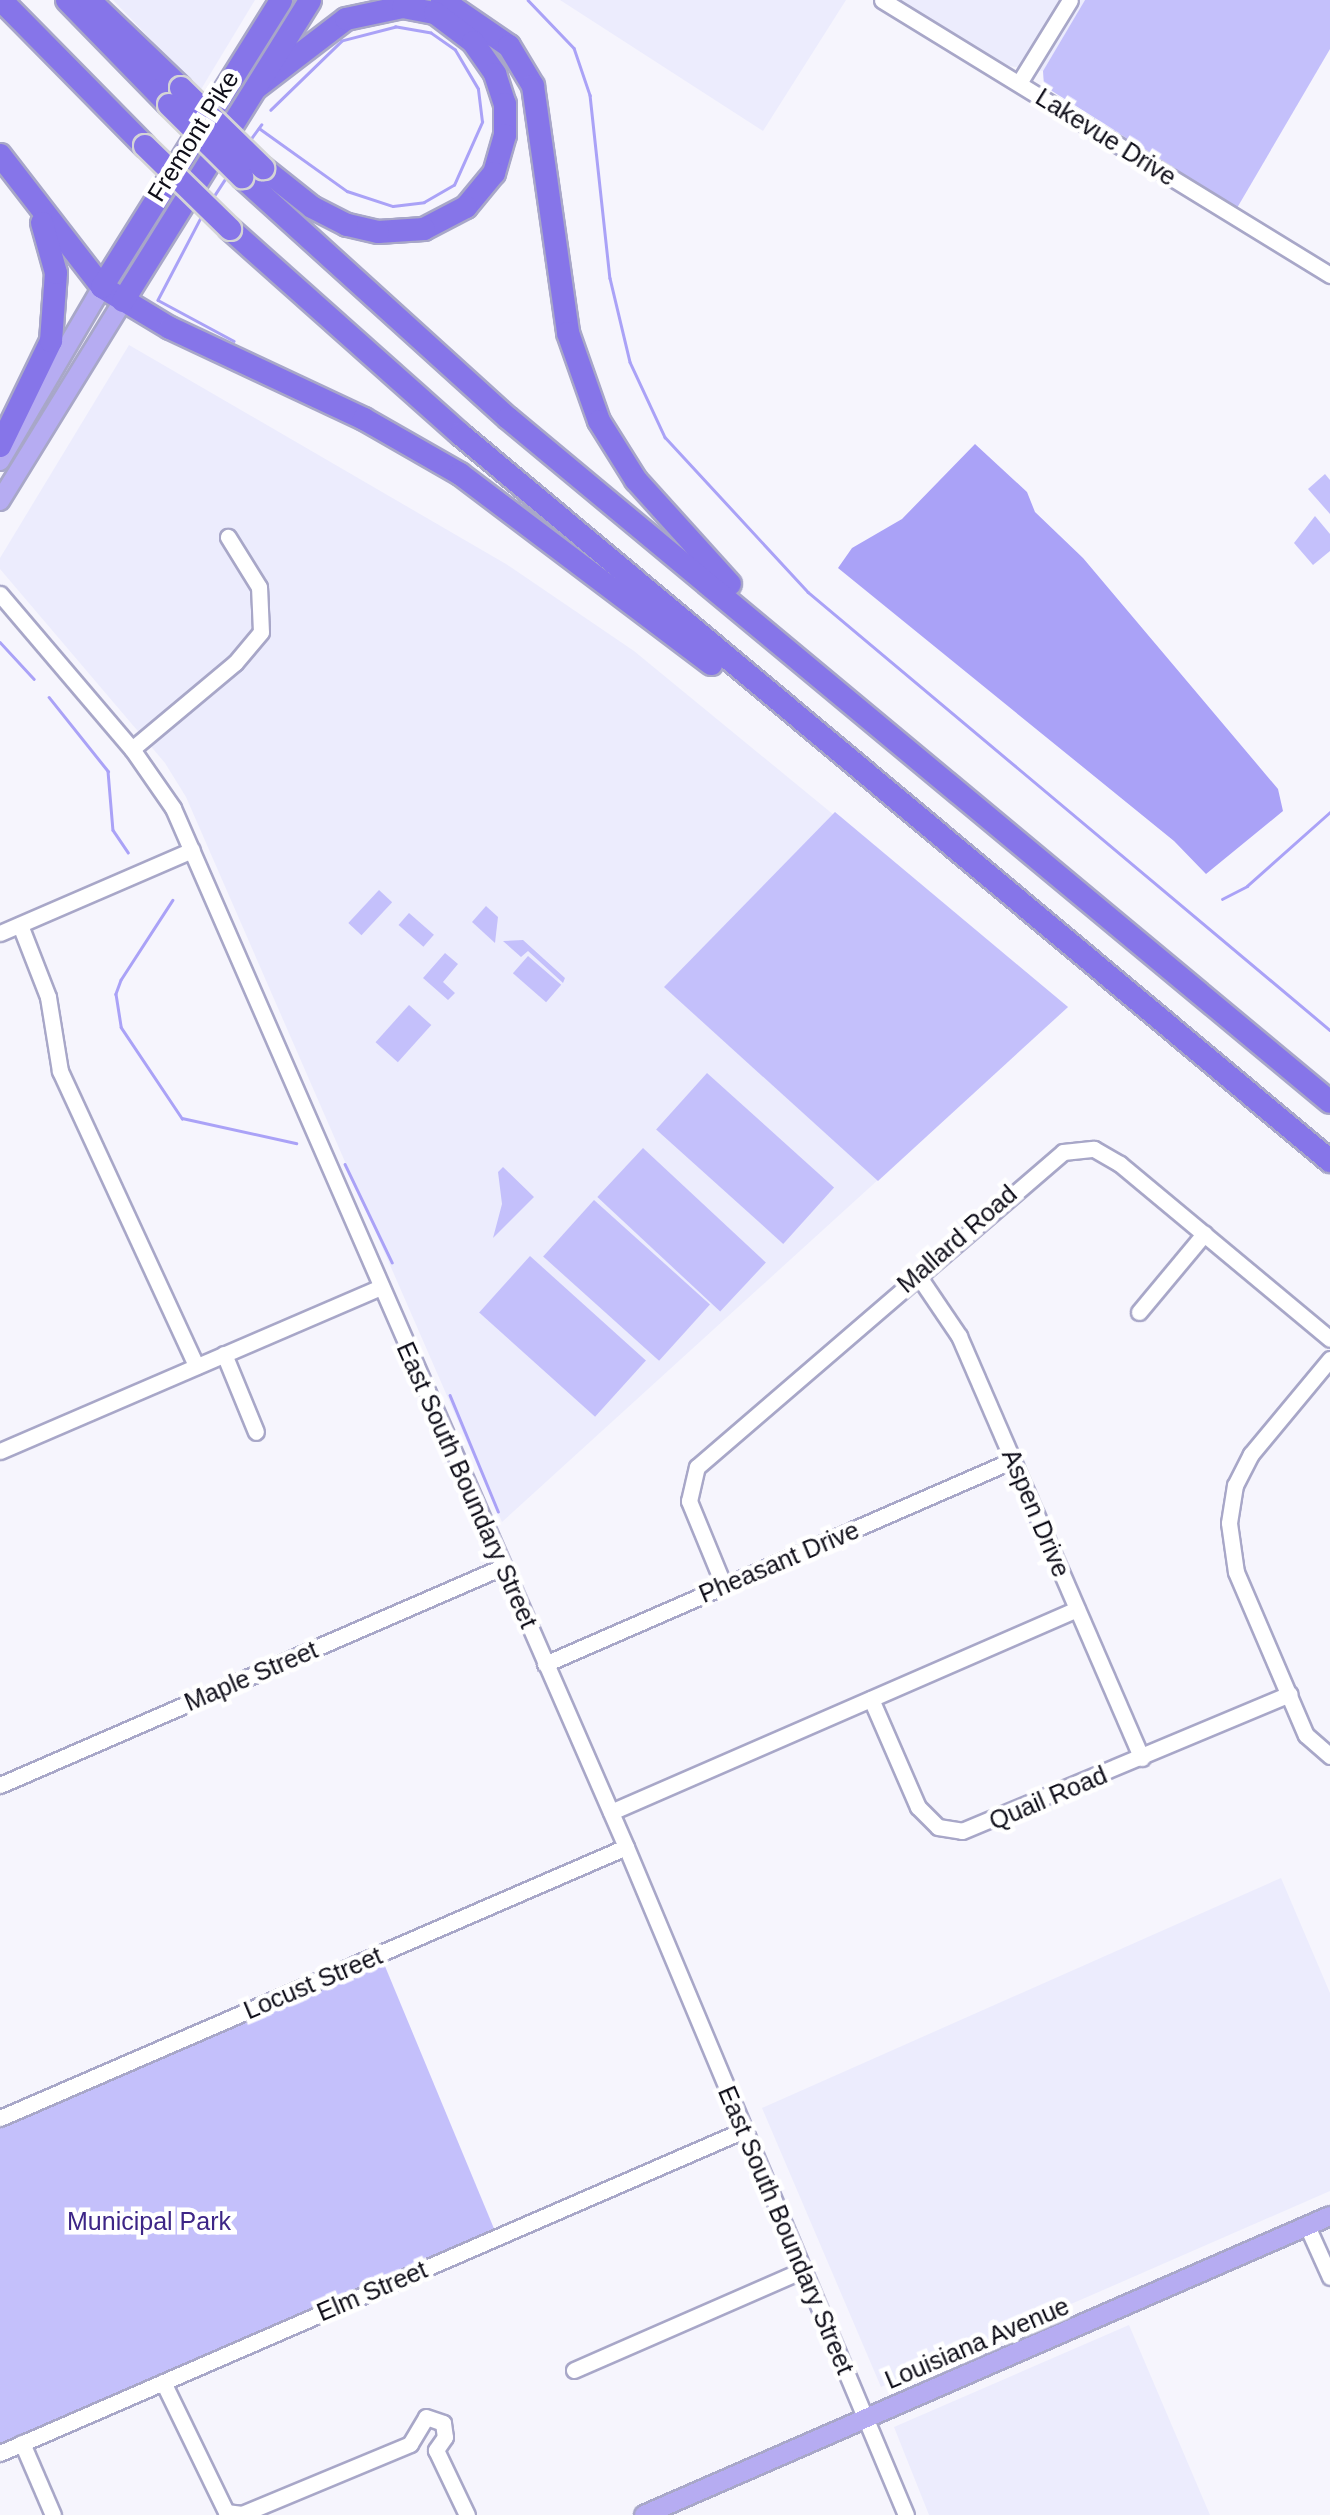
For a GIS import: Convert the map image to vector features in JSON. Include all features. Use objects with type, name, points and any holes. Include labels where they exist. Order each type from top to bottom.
[{"type":"highway","points":[[1,0],[230,229],[460,434],[1330,1162]]},
{"type":"highway","points":[[66,0],[175,97],[508,418],[1330,1102]]},
{"type":"highway","points":[[89,0],[175,97]]},
{"type":"highway","name":"Fremont Pike","points":[[102,287],[282,0]]},
{"type":"highway","points":[[272,63],[296,0]]},
{"type":"highway","name":"Fremont Pike","points":[[122,301],[310,0]]},
{"type":"highway","points":[[413,0],[439,7],[510,46],[534,86],[568,333],[599,421],[648,495],[786,646]]},
{"type":"highway","points":[[252,172],[362,230],[424,229],[466,208],[497,166],[505,104],[488,60],[439,7],[390,8],[346,19],[256,88]]},
{"type":"highway","points":[[0,155],[34,206],[102,287],[122,301],[364,419],[460,474],[953,846]]},
{"type":"highway","points":[[0,446],[51,341],[56,273],[34,206]]},
{"type":"main road","points":[[0,460],[102,287]]},
{"type":"main road","points":[[0,502],[122,301]]},
{"type":"main road","points":[[0,481],[34,426],[42,392]]},
{"type":"main road","name":"Louisiana Avenue","points":[[644,2515],[1330,2216]]},
{"type":"street","name":"Lakevue Drive","points":[[882,0],[1330,274]]},
{"type":"street","points":[[1019,83],[1070,0]]},
{"type":"street","points":[[132,749],[235,663],[260,632],[260,587],[228,537]]},
{"type":"street","name":"East South Boundary Street","points":[[0,594],[132,749],[161,788],[192,850],[611,1812],[906,2515]]},
{"type":"street","points":[[0,933],[192,850]]},
{"type":"street","points":[[20,925],[48,997],[60,1071],[196,1366]]},
{"type":"street","name":"Mallard Road","points":[[724,1586],[690,1501],[697,1467],[1050,1160],[1077,1148],[1108,1156],[1330,1339]]},
{"type":"street","points":[[1139,1312],[1204,1234]]},
{"type":"street","name":"Aspen Drive","points":[[917,1274],[948,1315],[1142,1758]]},
{"type":"street","points":[[0,1451],[381,1287]]},
{"type":"street","points":[[224,1354],[256,1432]]},
{"type":"street","points":[[1330,1360],[1251,1454],[1231,1504],[1236,1572],[1306,1735],[1330,1756]]},
{"type":"street","name":"Pheasant Drive","points":[[545,1664],[1013,1460]]},
{"type":"street","name":"Maple Street","points":[[0,1785],[502,1567]]},
{"type":"street","points":[[611,1812],[1077,1609]]},
{"type":"street","name":"Quail Road","points":[[871,1699],[918,1806],[946,1830],[992,1824],[1289,1694]]},
{"type":"street","name":"Locust Street","points":[[0,2118],[626,1848]]},
{"type":"street","name":"Elm Street","points":[[0,2452],[744,2130]]},
{"type":"street","points":[[1307,2226],[1330,2276]]},
{"type":"street","points":[[574,2370],[803,2270]]},
{"type":"street","points":[[163,2382],[212,2508],[242,2514],[410,2444],[436,2450]]},
{"type":"street","points":[[410,2444],[420,2420],[436,2417],[445,2429],[436,2450],[468,2515]]},
{"type":"street","points":[[22,2443],[53,2515]]},
{"type":"shaded area","points":[[113,0],[255,0],[200,91]]},
{"type":"shaded area","points":[[560,0],[846,0],[763,131]]},
{"type":"shaded area","points":[[899,0],[1085,0],[1043,71],[1009,66]]},
{"type":"shaded area","points":[[129,345],[506,564],[634,651],[1068,1007],[502,1522],[186,797],[165,763],[0,569],[0,558]]},
{"type":"shaded area","points":[[975,444],[1027,492],[1035,512],[1083,558],[1278,789],[1283,811],[1206,874],[1174,841],[838,568],[852,548],[902,519]]},
{"type":"shaded area","points":[[1281,1878],[1330,1993],[1330,2191],[881,2387],[762,2108]]},
{"type":"shaded area","points":[[1129,2325],[1210,2515],[929,2515],[894,2427]]},
{"type":"green space","points":[[1085,0],[1330,0],[1330,49],[1237,208],[1044,86],[1043,71]]},
{"type":"green space","points":[[1325,474],[1330,480],[1330,514],[1308,489]]},
{"type":"green space","points":[[1315,516],[1330,534],[1330,551],[1313,565],[1294,543]]},
{"type":"green space","points":[[835,812],[1068,1007],[878,1181],[664,987]]},
{"type":"green space","points":[[379,890],[392,902],[361,935],[348,923]]},
{"type":"green space","points":[[486,906],[498,917],[495,943],[472,922]]},
{"type":"green space","points":[[409,913],[434,935],[423,947],[399,925]]},
{"type":"green space","points":[[523,940],[565,978],[563,983],[528,951],[521,957],[503,941]]},
{"type":"green space","points":[[445,953],[458,964],[443,982],[455,993],[448,1000],[423,978]]},
{"type":"green space","points":[[528,956],[561,985],[546,1002],[513,973]]},
{"type":"green space","points":[[409,1005],[431,1025],[398,1062],[376,1042]]},
{"type":"green space","points":[[707,1073],[834,1187],[783,1244],[656,1129]]},
{"type":"green space","points":[[643,1148],[766,1263],[720,1312],[597,1197]]},
{"type":"green space","points":[[503,1167],[534,1197],[493,1238],[502,1204],[498,1172]]},
{"type":"green space","points":[[594,1200],[710,1304],[659,1361],[543,1256]]},
{"type":"green space","points":[[530,1256],[646,1360],[595,1417],[479,1312]]},
{"type":"green space","name":"Municipal Park","points":[[382,1959],[495,2231],[0,2449],[0,2124]]},
{"type":"waterway","points":[[528,0],[574,48],[590,95],[610,278],[630,362],[665,437],[808,592],[1330,1030]]},
{"type":"waterway","points":[[259,128],[347,191],[393,206],[424,202],[454,185],[482,122],[478,89],[455,50],[431,33],[396,27],[342,41],[271,110]]},
{"type":"waterway","points":[[250,140],[261,125]]},
{"type":"waterway","points":[[212,199],[227,176]]},
{"type":"waterway","points":[[203,214],[158,300],[234,341]]},
{"type":"waterway","points":[[0,642],[34,679]]},
{"type":"waterway","points":[[49,697],[108,771],[113,830],[128,852]]},
{"type":"waterway","points":[[1222,899],[1247,886],[1330,812]]},
{"type":"waterway","points":[[173,900],[121,980],[116,994],[121,1027],[182,1118],[296,1143]]},
{"type":"waterway","points":[[345,1164],[392,1262]]},
{"type":"waterway","points":[[450,1395],[498,1511]]}]
